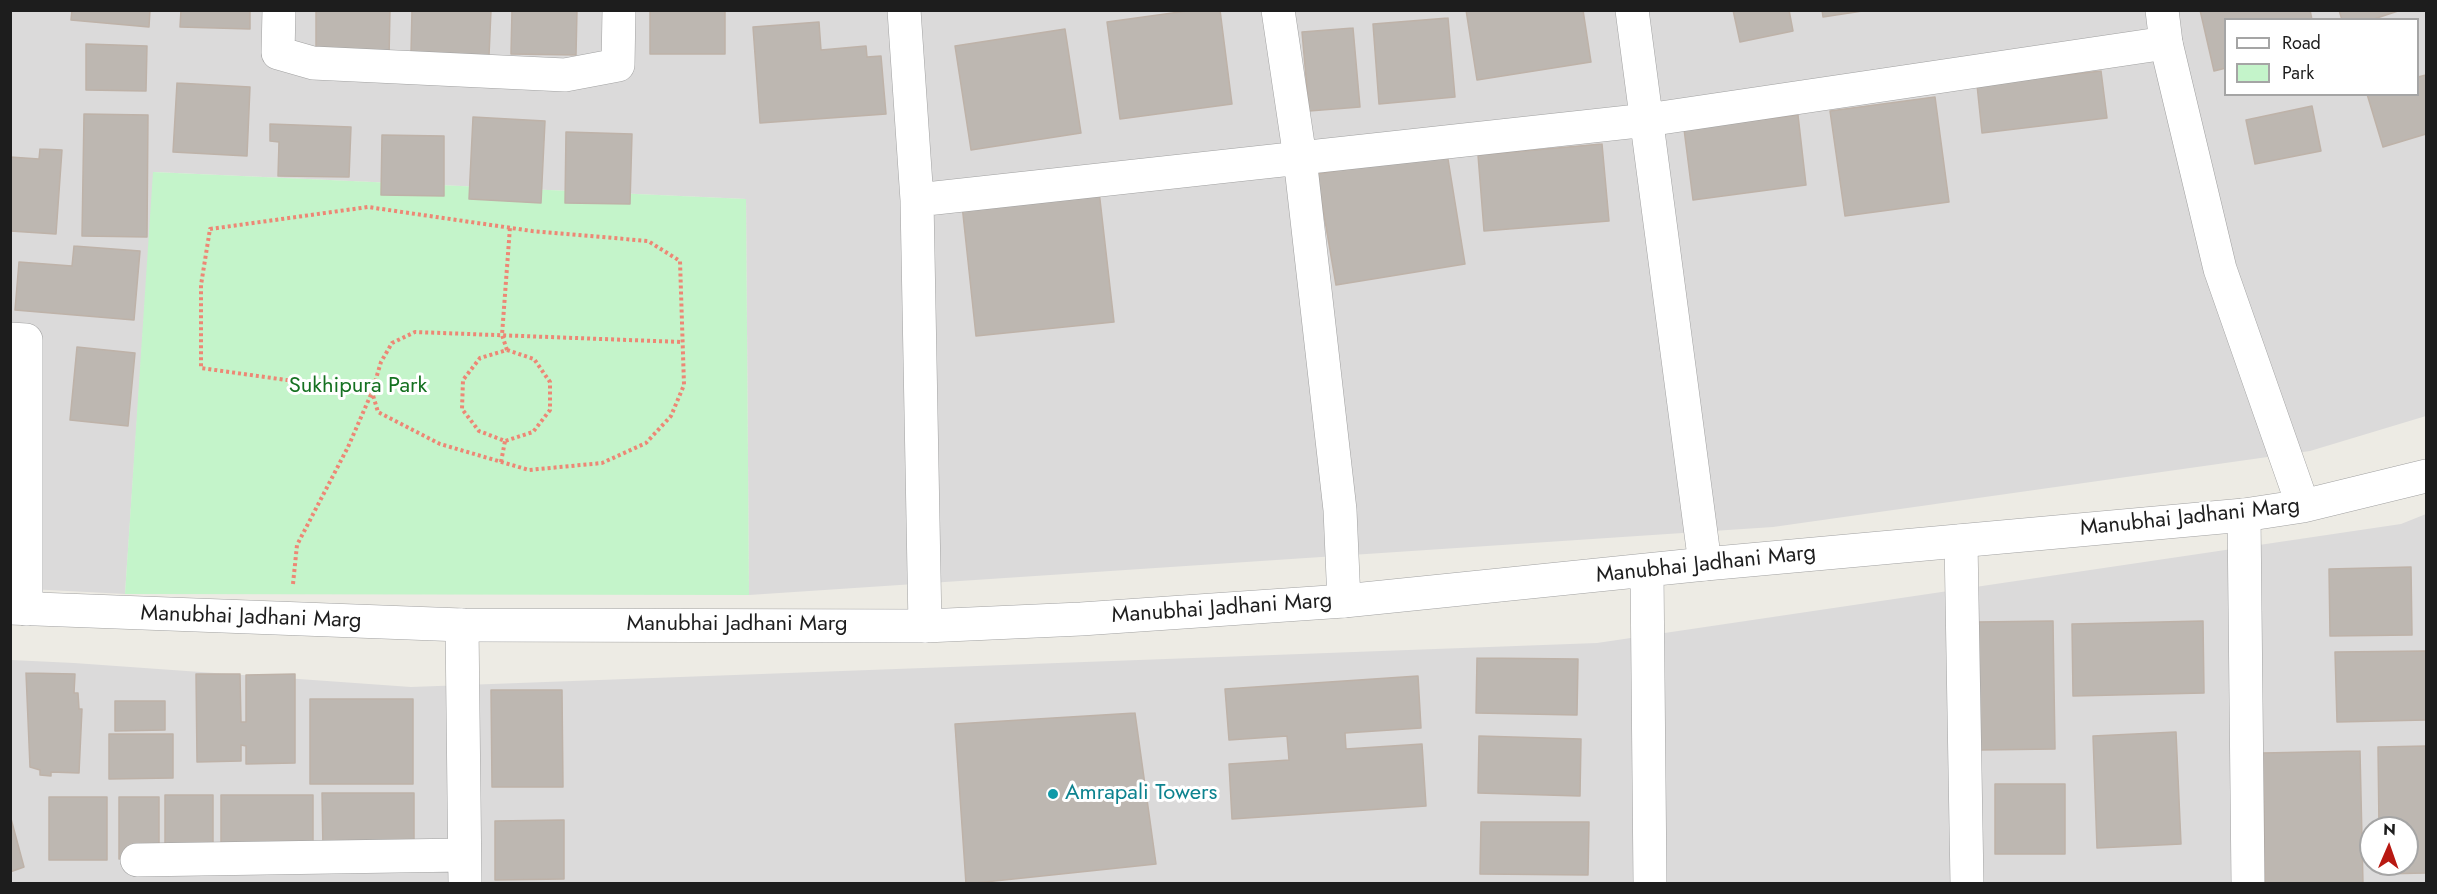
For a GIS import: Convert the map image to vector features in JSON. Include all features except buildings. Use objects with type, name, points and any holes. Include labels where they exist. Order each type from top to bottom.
[{"type":"street","points":[[279,10],[278,53],[313,63],[565,75],[618,65],[620,10]]},
{"type":"street","points":[[904,10],[917,200],[926,626]]},
{"type":"street","points":[[1278,10],[1300,158],[1340,510],[1344,601]]},
{"type":"street","points":[[1632,10],[1705,564]]},
{"type":"street","points":[[2162,10],[2166,43],[2220,269],[2303,506]]},
{"type":"street","points":[[917,200],[1647,120],[2166,43]]},
{"type":"street","points":[[10,339],[26,340],[18,609]]},
{"type":"street","name":"Manubhai Jadhani Marg","points":[[18,609],[462,625],[926,626],[1081,619],[1344,601],[1647,572],[1705,564],[2244,515],[2303,506],[2427,476]]},
{"type":"street","points":[[2244,515],[2248,884]]},
{"type":"street","points":[[1961,541],[1967,884]]},
{"type":"street","points":[[1647,572],[1650,884]]},
{"type":"street","points":[[138,860],[255,871],[464,869],[462,625]]},
{"type":"path","points":[[368,207],[510,227],[648,241],[680,261],[684,385],[671,416],[646,443],[602,463],[529,470],[440,444],[378,411],[372,392],[201,368],[201,285],[210,229],[368,207]]},
{"type":"path","points":[[507,350],[502,335],[510,227]]},
{"type":"path","points":[[291,593],[297,545],[348,447],[372,392],[381,362],[393,343],[415,332],[682,342]]},
{"type":"path","points":[[507,350],[534,359],[550,382],[550,410],[533,432],[505,441],[479,431],[462,409],[463,380],[480,358],[507,350]]},
{"type":"path","points":[[501,462],[505,441]]},
{"type":"shaded area","points":[[10,11],[2426,11],[2426,416],[2310,451],[1773,527],[749,595],[746,199],[154,172],[125,594],[11,588]]},
{"type":"shaded area","points":[[2426,514],[2426,883],[11,884],[11,660],[411,687],[1597,643],[2401,524]]},
{"type":"green space","name":"Sukhipura Park","points":[[153,172],[746,199],[749,595],[125,594]]},
{"type":"place","name":"Amrapali Towers","points":[[1053,794]]}]
